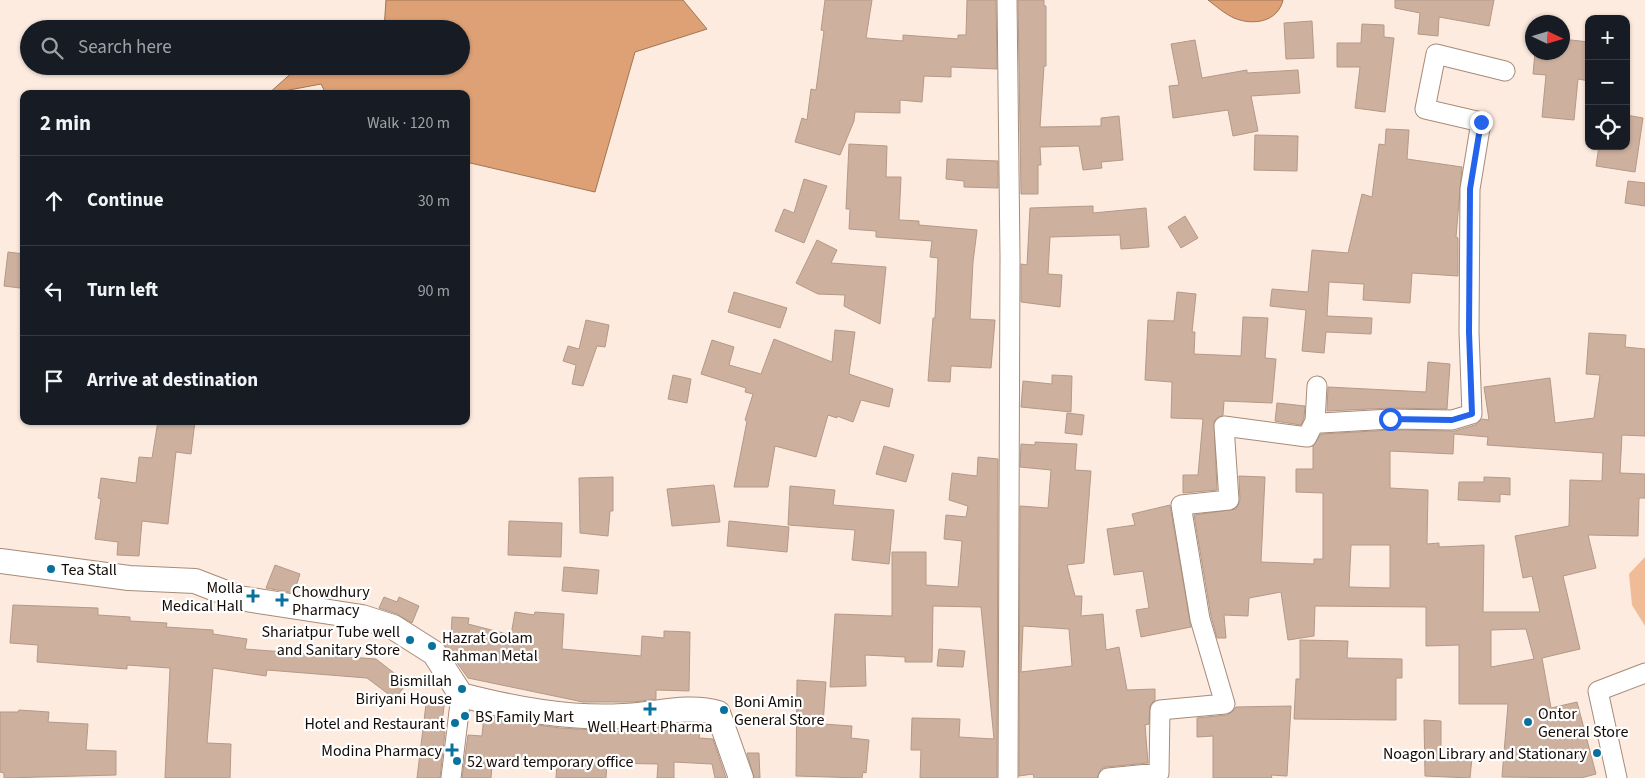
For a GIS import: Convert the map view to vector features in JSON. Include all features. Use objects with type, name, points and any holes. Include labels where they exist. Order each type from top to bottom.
[{"type":"street","points":[[1007,0],[1010,257],[1008,778]]},
{"type":"street","points":[[1315,421],[1321,423],[1390,419],[1452,420],[1472,414],[1469,332],[1470,189],[1481,122],[1425,109],[1436,54],[1505,71]]},
{"type":"street","points":[[1108,778],[1159,773],[1160,710],[1225,704],[1200,619],[1181,505],[1229,500],[1224,426],[1307,437],[1315,421],[1317,386]]},
{"type":"street","points":[[0,561],[129,578],[195,581],[240,598],[362,617],[393,627],[434,653],[462,695],[451,778]]},
{"type":"street","points":[[1617,778],[1598,692],[1645,672]]},
{"type":"street","points":[[462,695],[517,709],[575,716],[623,716],[702,708],[718,713],[741,778]]},
{"type":"shaded area","points":[[386,0],[683,0],[707,29],[635,52],[595,192],[470,163],[470,90],[324,90],[321,84],[289,90],[272,90],[289,75],[470,75],[470,20],[385,20]]},
{"type":"shaded area","points":[[1208,0],[1283,0],[1276,13],[1270,17],[1257,22],[1249,22],[1231,16]]},
{"type":"shaded area","points":[[1645,557],[1645,626],[1632,605],[1629,574]]},
{"type":"building","points":[[825,0],[872,0],[866,38],[903,41],[903,35],[958,39],[958,35],[966,35],[967,0],[996,0],[997,69],[951,67],[951,77],[924,76],[922,102],[900,100],[900,113],[855,112],[854,121],[840,155],[795,142],[802,118],[807,120],[811,89],[816,90],[824,31],[821,30]]},
{"type":"building","points":[[1018,0],[1044,0],[1044,6],[1046,6],[1046,66],[1044,66],[1040,127],[1101,126],[1101,118],[1119,116],[1123,160],[1101,162],[1102,168],[1083,170],[1079,146],[1040,147],[1041,165],[1038,165],[1038,194],[1021,194]]},
{"type":"building","points":[[1395,0],[1494,0],[1489,26],[1439,17],[1438,36],[1418,34],[1420,13],[1395,8]]},
{"type":"building","points":[[1312,21],[1314,58],[1286,59],[1284,23]]},
{"type":"building","points":[[1362,24],[1384,25],[1384,37],[1394,38],[1385,112],[1355,108],[1360,67],[1337,67],[1337,43],[1361,43]]},
{"type":"building","points":[[1195,40],[1202,78],[1247,70],[1247,73],[1298,70],[1300,93],[1251,96],[1258,131],[1233,136],[1228,110],[1173,118],[1169,86],[1179,85],[1171,44]]},
{"type":"building","points":[[1570,40],[1585,42],[1585,80],[1578,79],[1574,120],[1542,117],[1546,75],[1533,74],[1534,60],[1570,60]]},
{"type":"building","points":[[1630,116],[1643,118],[1635,172],[1596,166],[1598,150],[1630,150]]},
{"type":"building","points":[[1386,129],[1409,130],[1407,159],[1462,167],[1456,237],[1458,238],[1458,276],[1412,273],[1410,303],[1363,300],[1364,284],[1329,282],[1327,316],[1372,318],[1371,334],[1326,332],[1324,353],[1302,351],[1306,310],[1270,306],[1272,289],[1308,292],[1312,250],[1348,253],[1362,194],[1372,197],[1379,144],[1385,145]]},
{"type":"building","points":[[1255,135],[1298,136],[1297,171],[1254,170]]},
{"type":"building","points":[[849,144],[887,146],[886,177],[901,177],[899,220],[919,221],[919,225],[977,230],[970,319],[995,320],[991,368],[951,366],[950,382],[928,381],[933,318],[935,318],[938,258],[930,257],[932,241],[876,237],[876,231],[849,229],[850,209],[846,209]]},
{"type":"building","points":[[947,159],[998,161],[998,188],[964,187],[964,181],[946,179]]},
{"type":"building","points":[[804,179],[827,186],[804,243],[775,231],[784,209],[794,213]]},
{"type":"building","points":[[1628,181],[1645,183],[1645,206],[1625,203]]},
{"type":"building","points":[[1093,206],[1093,213],[1146,208],[1149,247],[1121,249],[1120,235],[1050,237],[1048,274],[1062,275],[1060,307],[1021,302],[1021,264],[1027,265],[1030,208]]},
{"type":"building","points":[[1185,216],[1198,238],[1181,248],[1168,227]]},
{"type":"building","points":[[817,240],[837,250],[831,263],[886,267],[880,324],[844,306],[845,295],[818,294],[796,283]]},
{"type":"building","points":[[8,252],[20,254],[20,288],[4,286]]},
{"type":"building","points":[[734,292],[787,308],[780,328],[728,312]]},
{"type":"building","points":[[1177,292],[1196,294],[1192,332],[1195,332],[1194,354],[1241,356],[1243,317],[1268,318],[1265,358],[1276,359],[1272,403],[1224,401],[1223,415],[1214,421],[1217,490],[1183,493],[1183,475],[1198,475],[1203,419],[1171,418],[1172,382],[1145,380],[1148,320],[1174,321]]},
{"type":"building","points":[[586,320],[609,325],[605,347],[597,346],[583,386],[572,384],[576,365],[563,361],[568,346],[579,349]]},
{"type":"building","points":[[835,330],[855,332],[849,374],[893,389],[889,407],[861,400],[853,422],[828,415],[816,457],[775,446],[768,487],[734,487],[747,421],[745,420],[753,394],[745,392],[746,388],[701,374],[712,340],[734,347],[729,365],[761,374],[774,339],[832,362]]},
{"type":"building","points":[[1589,333],[1626,335],[1625,347],[1645,349],[1645,436],[1622,435],[1620,473],[1645,474],[1645,498],[1639,498],[1638,536],[1588,535],[1596,568],[1563,576],[1580,649],[1542,658],[1551,708],[1577,702],[1596,774],[1581,778],[1502,777],[1508,704],[1459,704],[1459,645],[1426,646],[1426,607],[1315,606],[1314,636],[1288,640],[1281,592],[1249,598],[1248,616],[1224,615],[1226,638],[1217,638],[1211,616],[1194,515],[1236,509],[1240,500],[1239,476],[1265,477],[1261,562],[1314,564],[1314,559],[1323,559],[1323,493],[1296,492],[1296,469],[1313,469],[1313,446],[1321,434],[1391,430],[1455,431],[1475,425],[1482,419],[1489,420],[1484,387],[1550,378],[1555,423],[1594,418],[1600,375],[1586,374]],"holes":[[[1454,434],[1488,437],[1487,445],[1603,453],[1602,481],[1570,480],[1569,526],[1515,536],[1523,578],[1532,576],[1540,612],[1483,612],[1484,545],[1439,547],[1439,543],[1427,544],[1428,490],[1390,488],[1390,451],[1453,454]],[[1351,545],[1390,545],[1390,588],[1349,587]],[[1526,629],[1534,659],[1491,667],[1491,630]]]},
{"type":"building","points":[[1428,362],[1450,364],[1447,409],[1390,408],[1327,411],[1328,387],[1426,392]]},
{"type":"building","points":[[673,375],[691,379],[687,403],[668,399]]},
{"type":"building","points":[[1052,375],[1072,376],[1071,412],[1021,407],[1023,381],[1052,384]]},
{"type":"building","points":[[1277,403],[1305,406],[1301,425],[1275,421]]},
{"type":"building","points":[[1067,413],[1084,415],[1082,435],[1065,433]]},
{"type":"building","points":[[157,425],[195,425],[191,454],[176,452],[168,524],[142,521],[139,556],[117,555],[118,542],[95,539],[101,499],[98,498],[101,478],[136,483],[139,457],[152,458]]},
{"type":"building","points":[[1035,442],[1077,444],[1075,470],[1091,471],[1084,563],[1067,565],[1075,596],[1082,596],[1081,616],[1103,614],[1106,650],[1119,647],[1127,690],[1155,689],[1155,700],[1150,705],[1149,724],[1145,725],[1148,763],[1106,767],[1101,769],[1097,778],[1034,778],[1033,774],[1019,776],[1020,506],[1048,508],[1051,470],[1020,467],[1021,444],[1035,445]],"holes":[[[1023,626],[1069,629],[1072,666],[1021,672]]]},
{"type":"building","points":[[884,446],[914,455],[906,482],[876,474]]},
{"type":"building","points":[[978,457],[998,459],[997,778],[920,778],[921,750],[911,750],[912,718],[960,719],[959,737],[994,739],[981,607],[933,606],[932,662],[905,662],[905,657],[865,655],[866,686],[830,687],[835,614],[892,616],[892,552],[926,552],[926,585],[958,587],[962,541],[944,539],[946,515],[966,517],[968,506],[949,500],[952,473],[977,476]]},
{"type":"building","points":[[613,477],[613,511],[610,511],[608,536],[580,533],[579,478]]},
{"type":"building","points":[[1484,477],[1510,478],[1510,495],[1500,494],[1500,502],[1458,500],[1459,482],[1484,482]]},
{"type":"building","points":[[714,485],[720,522],[672,526],[667,489]]},
{"type":"building","points":[[790,486],[835,490],[833,505],[894,510],[889,564],[852,560],[855,530],[788,525]]},
{"type":"building","points":[[1170,505],[1191,627],[1141,637],[1136,610],[1149,608],[1143,571],[1114,575],[1107,529],[1135,525],[1132,514]]},
{"type":"building","points":[[509,521],[562,523],[561,557],[508,555]]},
{"type":"building","points":[[729,521],[789,527],[787,552],[727,546]]},
{"type":"building","points":[[275,565],[300,574],[294,593],[266,588]]},
{"type":"building","points":[[564,567],[599,570],[597,594],[562,591]]},
{"type":"building","points":[[384,597],[397,602],[399,597],[419,606],[412,623],[397,614],[379,608]]},
{"type":"building","points":[[13,605],[98,608],[98,615],[130,617],[130,621],[167,623],[166,627],[213,630],[213,634],[247,639],[245,649],[376,659],[407,683],[395,699],[367,678],[267,670],[266,676],[213,668],[207,743],[231,744],[230,778],[165,778],[170,668],[127,665],[127,669],[37,662],[38,645],[10,643]]},
{"type":"building","points":[[515,612],[534,615],[535,612],[564,614],[562,649],[641,656],[642,636],[664,638],[664,631],[690,632],[689,691],[656,690],[656,699],[634,702],[583,702],[468,678],[442,642],[444,639],[451,639],[452,617],[469,618],[468,624],[511,635]]},
{"type":"building","points":[[1300,640],[1348,641],[1347,658],[1402,659],[1402,678],[1396,678],[1396,720],[1294,719],[1296,679],[1300,679]]},
{"type":"building","points":[[939,649],[965,651],[963,667],[937,666]]},
{"type":"building","points":[[797,680],[826,682],[823,724],[852,726],[851,738],[869,740],[866,773],[863,772],[862,778],[796,776]]},
{"type":"building","points":[[427,696],[445,698],[441,731],[445,732],[440,778],[417,778]]},
{"type":"building","points":[[1291,706],[1287,776],[1271,775],[1272,778],[1213,778],[1213,736],[1197,737],[1197,718],[1227,715],[1236,707]]},
{"type":"building","points":[[19,710],[49,712],[48,722],[88,724],[86,750],[116,751],[116,775],[4,778],[4,773],[0,772],[0,712],[18,712]]},
{"type":"building","points":[[484,715],[515,722],[560,728],[645,733],[646,728],[683,723],[683,728],[700,729],[699,738],[713,739],[726,778],[715,778],[712,764],[674,762],[674,778],[657,778],[658,764],[607,763],[606,778],[556,778],[557,762],[515,759],[515,767],[492,766],[491,778],[462,778],[468,735],[482,736]]},
{"type":"building","points":[[1424,720],[1441,721],[1441,756],[1472,758],[1470,778],[1425,776]]},
{"type":"building","points":[[747,753],[759,753],[760,778],[754,778]]},
{"type":"place","name":"Tea Stall","points":[[51,569]]},
{"type":"place","name":"Molla Medical Hall","points":[[253,596]]},
{"type":"place","name":"Chowdhury Pharmacy","points":[[282,600]]},
{"type":"place","name":"Shariatpur Tube well and Sanitary Store","points":[[410,640]]},
{"type":"place","name":"Hazrat Golam Rahman Metal","points":[[432,646]]},
{"type":"place","name":"Bismillah Biriyani House","points":[[462,689]]},
{"type":"place","name":"Well Heart Pharma","points":[[650,709]]},
{"type":"place","name":"Boni Amin General Store","points":[[724,710]]},
{"type":"place","name":"BS Family Mart","points":[[465,716]]},
{"type":"place","name":"Ontor General Store","points":[[1528,722]]},
{"type":"place","name":"Hotel and Restaurant","points":[[455,723]]},
{"type":"place","name":"Modina Pharmacy","points":[[452,750]]},
{"type":"place","name":"Noagon Library and Stationary","points":[[1597,753]]},
{"type":"place","name":"52 ward temporary office","points":[[457,761]]},
{"type":"route","points":[[1390,419],[1452,420],[1472,414],[1469,332],[1470,189],[1481,122]]}]
